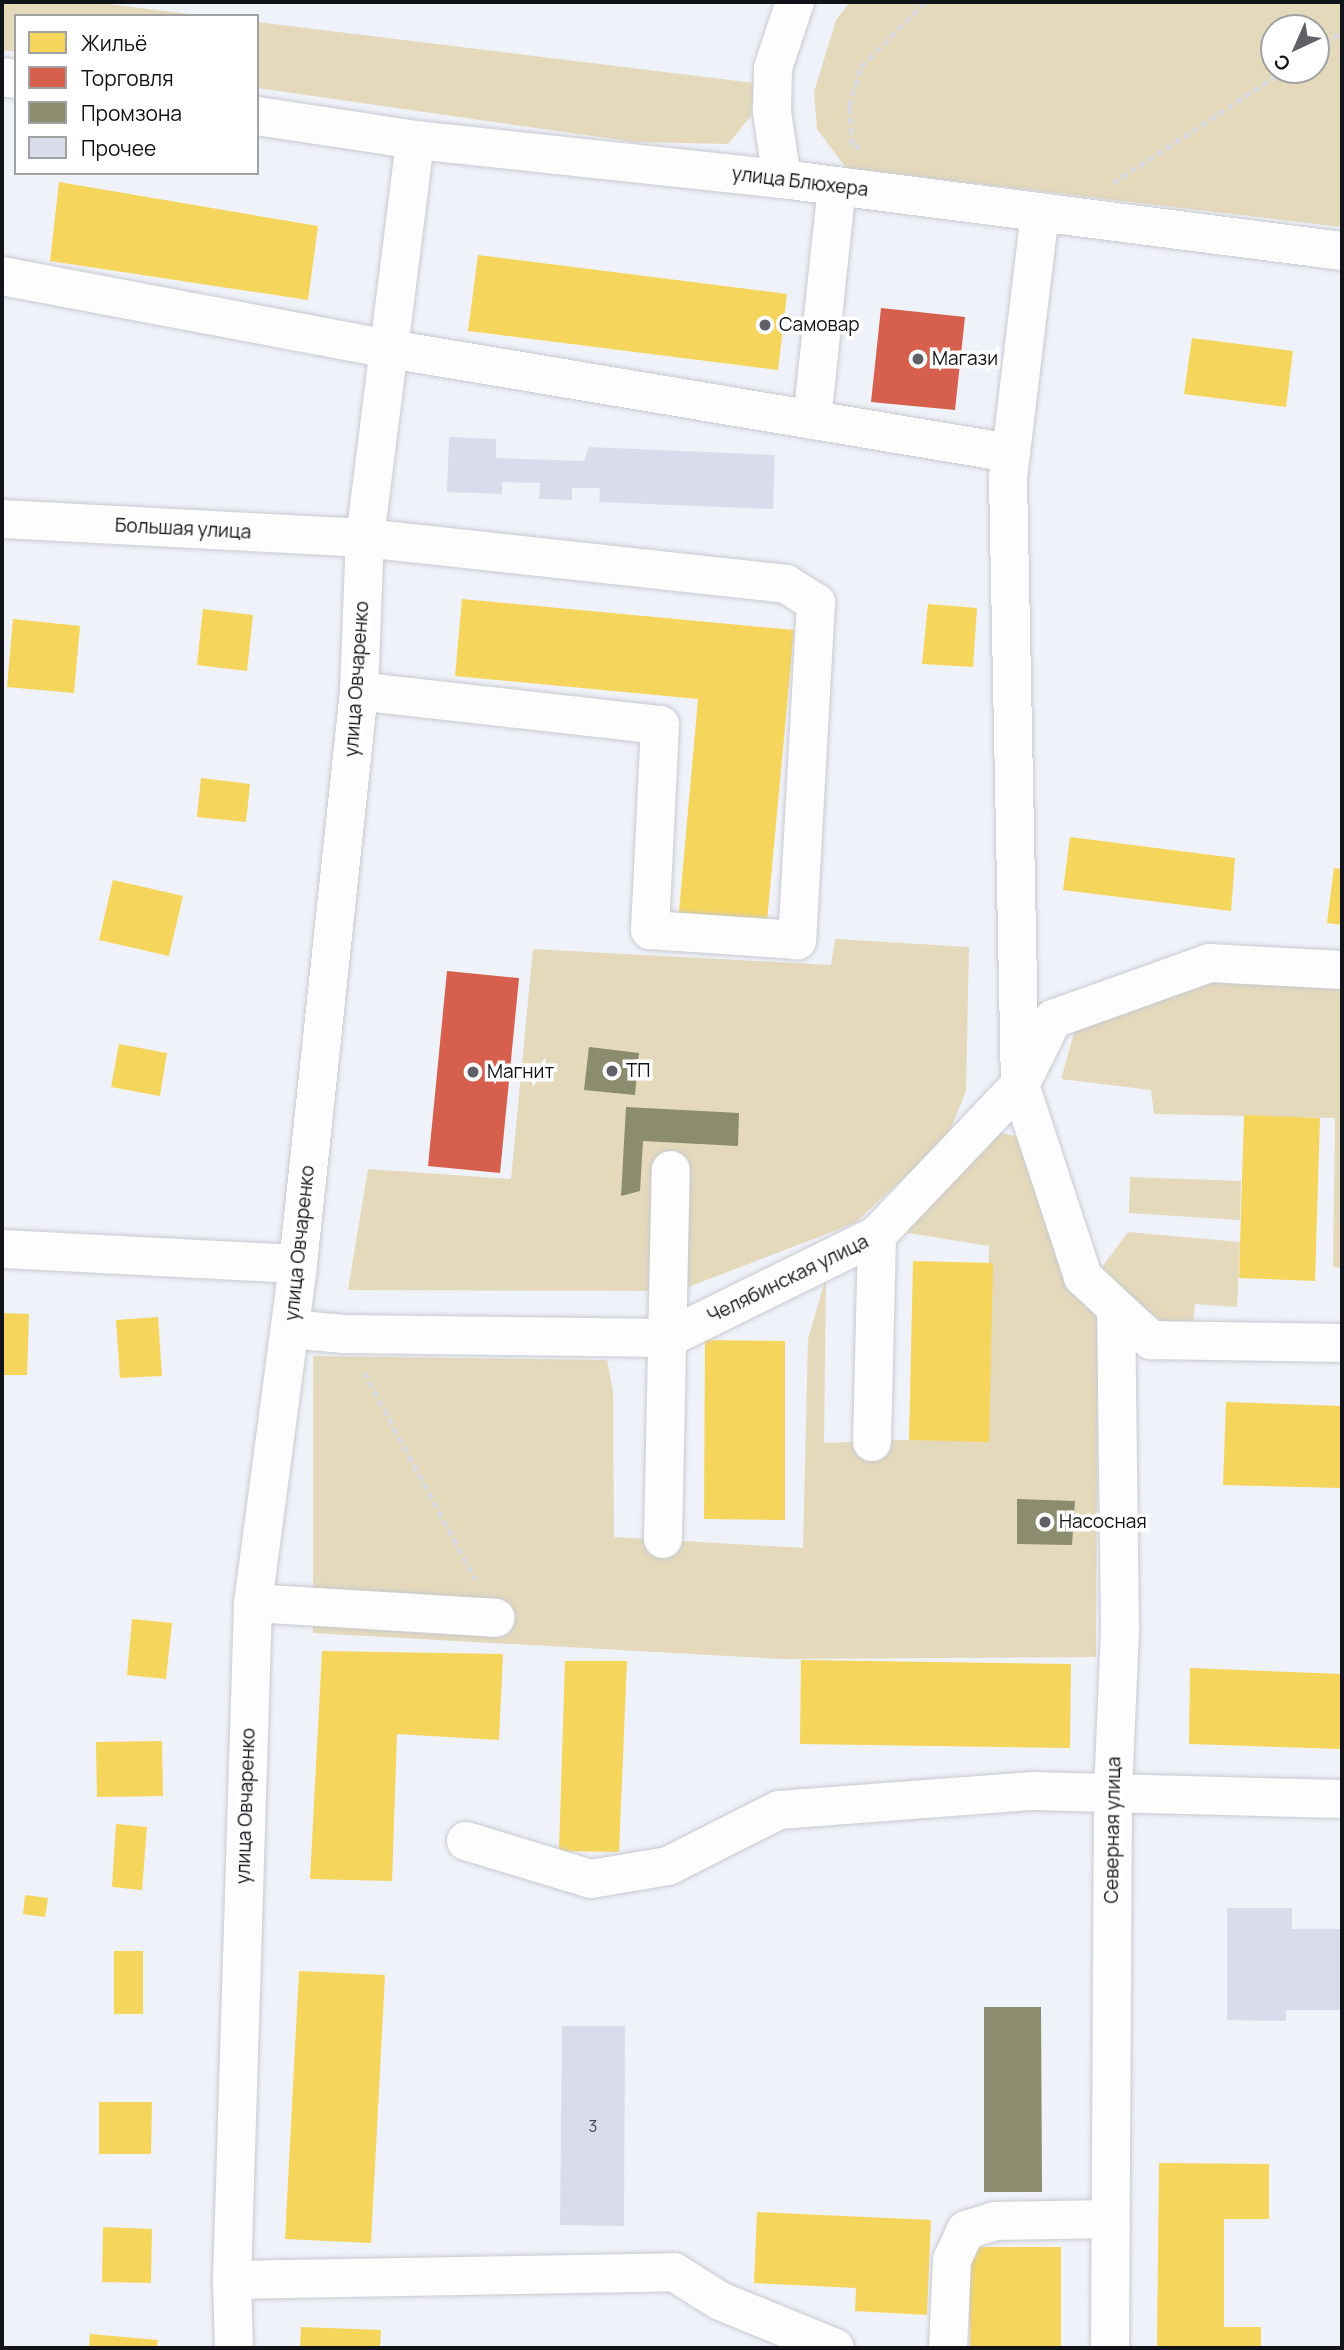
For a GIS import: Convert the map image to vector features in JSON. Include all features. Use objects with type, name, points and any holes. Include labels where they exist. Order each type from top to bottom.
[{"type":"street","points":[[782,179],[772,112],[773,68],[795,2]]},
{"type":"street","name":"улица Блюхера","points":[[259,116],[415,140],[782,179],[1342,251]]},
{"type":"street","name":"улица Овчаренко","points":[[234,2348],[232,2280],[253,1603],[298,1264],[359,691],[365,538],[415,140]]},
{"type":"street","points":[[812,420],[837,187]]},
{"type":"street","points":[[1040,213],[1010,453],[1020,1085],[1083,1277],[1116,1312],[1150,1340],[1342,1343]]},
{"type":"street","points":[[2,276],[390,349],[1010,453]]},
{"type":"street","name":"Большая улица","points":[[2,520],[365,538],[786,584],[816,603],[797,940],[650,930],[660,725],[359,691]]},
{"type":"street","name":"Челябинская улица","points":[[290,1329],[344,1334],[668,1338],[877,1235],[1020,1085],[1053,1019],[1209,963],[1342,970]]},
{"type":"street","points":[[663,1539],[663,1393],[668,1338],[671,1170]]},
{"type":"street","points":[[872,1442],[877,1235]]},
{"type":"street","points":[[2,1250],[298,1264]]},
{"type":"street","name":"Северная улица","points":[[1110,2348],[1113,1791],[1120,1629],[1116,1312]]},
{"type":"street","points":[[253,1603],[496,1618]]},
{"type":"street","points":[[466,1841],[591,1879],[668,1866],[779,1810],[1033,1791],[1342,1799]]},
{"type":"street","points":[[948,2348],[952,2260],[966,2230],[1030,2219],[1110,2219]]},
{"type":"street","points":[[232,2280],[674,2272],[720,2301],[835,2348]]},
{"type":"path","points":[[872,152],[852,145],[849,106],[861,67],[925,2]]},
{"type":"path","points":[[1109,186],[1264,84]]},
{"type":"path","points":[[344,1334],[496,1618]]},
{"type":"shaded area","points":[[2,2],[92,2],[190,14],[14,14],[14,52],[2,50]]},
{"type":"shaded area","points":[[850,2],[1342,2],[1342,227],[846,168],[817,129],[814,92],[836,20]]},
{"type":"shaded area","points":[[259,22],[754,83],[751,116],[728,144],[634,142],[259,88]]},
{"type":"shaded area","points":[[835,939],[969,947],[966,1091],[947,1138],[855,1223],[678,1291],[348,1290],[368,1169],[511,1179],[533,949],[831,965]]},
{"type":"shaded area","points":[[1218,973],[1342,989],[1342,1268],[1333,1267],[1335,1118],[1154,1114],[1151,1090],[1061,1079],[1077,1022]]},
{"type":"shaded area","points":[[997,1132],[1016,1136],[1065,1278],[1098,1319],[1096,1657],[780,1659],[313,1633],[313,1356],[607,1360],[613,1391],[614,1537],[803,1548],[808,1339],[826,1277],[824,1443],[984,1437],[989,1246],[896,1231]]},
{"type":"shaded area","points":[[1130,1177],[1241,1181],[1240,1220],[1129,1213]]},
{"type":"shaded area","points":[[1128,1232],[1240,1242],[1237,1307],[1195,1304],[1193,1328],[1172,1327],[1132,1302],[1102,1267]]},
{"type":"building: Жильё","points":[[59,182],[318,226],[308,300],[50,261]]},
{"type":"building: Жильё","points":[[478,255],[787,294],[778,370],[468,331]]},
{"type":"building: Жильё","points":[[1192,338],[1293,351],[1286,407],[1184,394]]},
{"type":"building: Жильё","points":[[462,599],[794,630],[766,932],[678,923],[698,699],[455,676]]},
{"type":"building: Жильё","points":[[928,604],[977,608],[973,667],[922,664]]},
{"type":"building: Жильё","points":[[203,609],[253,615],[247,671],[197,665]]},
{"type":"building: Жильё","points":[[13,619],[80,626],[74,693],[7,687]]},
{"type":"building: Жильё","points":[[201,778],[250,784],[246,822],[197,817]]},
{"type":"building: Жильё","points":[[1070,837],[1235,858],[1231,911],[1063,890]]},
{"type":"building: Жильё","points":[[1334,868],[1342,869],[1342,925],[1327,923]]},
{"type":"building: Жильё","points":[[113,880],[183,896],[169,956],[99,940]]},
{"type":"building: Жильё","points":[[119,1044],[167,1053],[160,1096],[111,1087]]},
{"type":"building: Жильё","points":[[1244,1115],[1320,1118],[1315,1281],[1239,1278]]},
{"type":"building: Жильё","points":[[913,1261],[993,1263],[989,1442],[909,1440]]},
{"type":"building: Жильё","points":[[2,1313],[29,1314],[27,1375],[2,1375]]},
{"type":"building: Жильё","points":[[158,1317],[162,1376],[120,1378],[116,1320]]},
{"type":"building: Жильё","points":[[705,1340],[785,1341],[785,1520],[704,1519]]},
{"type":"building: Жильё","points":[[1226,1402],[1342,1406],[1342,1488],[1223,1485]]},
{"type":"building: Жильё","points":[[132,1619],[172,1623],[166,1679],[127,1675]]},
{"type":"building: Жильё","points":[[322,1651],[503,1654],[499,1740],[397,1734],[392,1881],[310,1879]]},
{"type":"building: Жильё","points":[[801,1660],[1071,1664],[1070,1748],[800,1744]]},
{"type":"building: Жильё","points":[[565,1661],[627,1661],[619,1852],[559,1851]]},
{"type":"building: Жильё","points":[[1190,1668],[1342,1674],[1342,1749],[1189,1744]]},
{"type":"building: Жильё","points":[[162,1741],[163,1796],[97,1797],[96,1742]]},
{"type":"building: Жильё","points":[[116,1824],[147,1827],[142,1890],[112,1887]]},
{"type":"building: Жильё","points":[[25,1895],[48,1898],[45,1917],[23,1914]]},
{"type":"building: Жильё","points":[[114,1951],[143,1951],[143,2014],[114,2014]]},
{"type":"building: Жильё","points":[[299,1971],[385,1975],[371,2243],[285,2239]]},
{"type":"building: Жильё","points":[[99,2102],[152,2102],[151,2154],[99,2154]]},
{"type":"building: Жильё","points":[[1159,2163],[1269,2164],[1269,2219],[1224,2219],[1224,2327],[1261,2327],[1261,2348],[1157,2348]]},
{"type":"building: Жильё","points":[[757,2212],[931,2220],[927,2315],[855,2311],[856,2288],[754,2283]]},
{"type":"building: Жильё","points":[[103,2227],[152,2229],[151,2283],[102,2282]]},
{"type":"building: Жильё","points":[[969,2247],[1061,2247],[1061,2348],[970,2348]]},
{"type":"building: Жильё","points":[[301,2327],[381,2330],[380,2348],[300,2348]]},
{"type":"building: Жильё","points":[[90,2334],[158,2340],[157,2348],[89,2348]]},
{"type":"building: Торговля","name":"Магази","points":[[881,308],[965,317],[955,410],[871,402]]},
{"type":"building: Торговля","name":"Магнит","points":[[447,971],[519,978],[500,1173],[428,1166]]},
{"type":"building: Промзона","name":"ТП","points":[[589,1047],[639,1053],[635,1095],[584,1090]]},
{"type":"building: Промзона","points":[[626,1107],[739,1113],[738,1146],[643,1141],[640,1191],[621,1196]]},
{"type":"building: Промзона","name":"Насосная","points":[[1017,1499],[1075,1501],[1072,1545],[1017,1544]]},
{"type":"building: Промзона","points":[[984,2007],[1041,2007],[1042,2192],[984,2192]]},
{"type":"building: Прочее","points":[[449,437],[496,439],[496,458],[584,461],[589,447],[775,455],[773,509],[599,502],[600,488],[572,488],[572,500],[539,499],[540,483],[502,482],[502,494],[447,492]]},
{"type":"building: Прочее","points":[[1227,1908],[1292,1908],[1292,1929],[1342,1929],[1342,2010],[1286,2010],[1286,2021],[1227,2020]]},
{"type":"building: Прочее","points":[[562,2026],[625,2026],[624,2226],[560,2225]]},
{"type":"place","name":"Самовар","points":[[765,325]]},
{"type":"place","name":"Магази","points":[[918,359]]},
{"type":"place","name":"ТП","points":[[612,1071]]},
{"type":"place","name":"Магнит","points":[[473,1072]]},
{"type":"place","name":"Насосная","points":[[1045,1522]]}]
